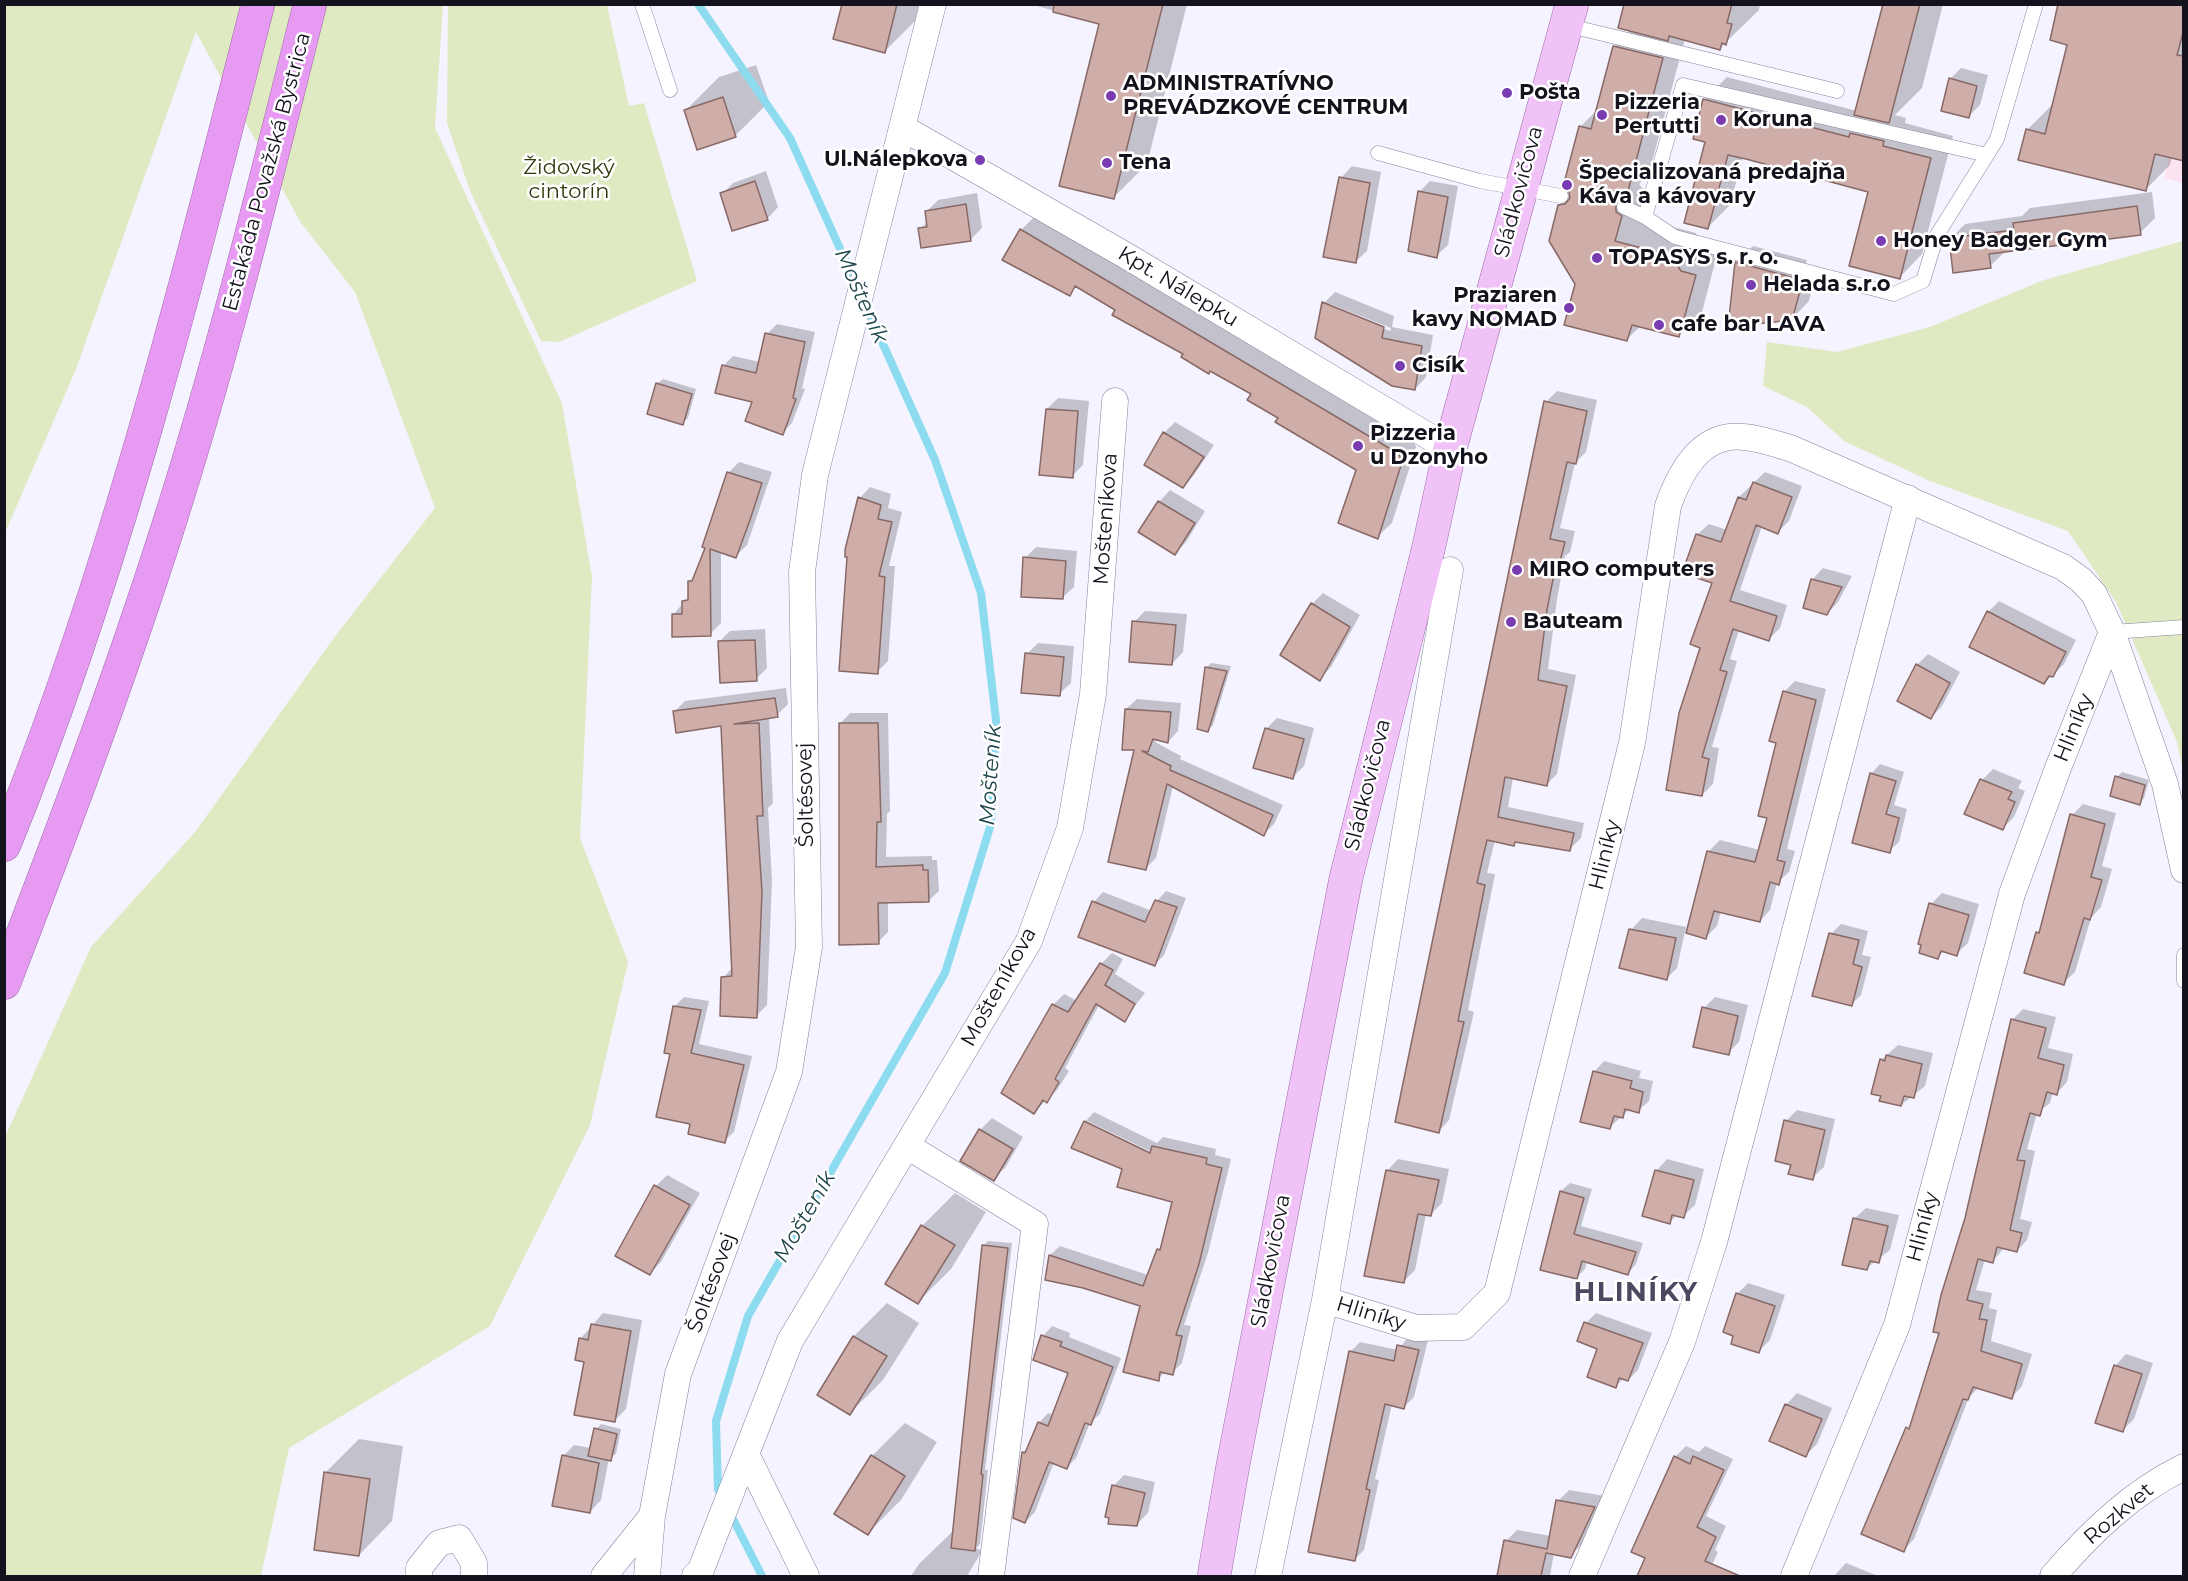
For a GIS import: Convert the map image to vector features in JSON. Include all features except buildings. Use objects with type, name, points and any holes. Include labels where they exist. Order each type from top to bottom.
[{"type":"highway","points":[[4,845],[11,819],[65,680],[119,515],[174,325],[258,4]]},
{"type":"highway","name":"Estakáda Považská Bystrica","points":[[4,983],[113,695],[169,526],[223,340],[310,4]]},
{"type":"main road","name":"Sládkovičova","points":[[1214,1576],[1237,1442],[1346,878],[1429,546],[1450,449],[1568,13]]},
{"type":"main road","points":[[1429,546],[1450,570]]},
{"type":"street","name":"Šoltésovej","points":[[647,1576],[651,1516],[678,1374],[789,1072],[809,947],[802,572],[814,475],[857,313],[933,4]]},
{"type":"street","name":"Kpt. Nálepku","points":[[903,128],[1125,255],[1450,449]]},
{"type":"street","name":"Mošteníkova","points":[[695,1576],[700,1572],[790,1341],[1029,941],[1070,828],[1093,694],[1115,401]]},
{"type":"street","name":"Hliníky","points":[[1324,1300],[1416,1328],[1463,1326],[1497,1293],[1632,743],[1668,506],[1677,482],[1689,461],[1703,448],[1722,440],[1743,436],[1790,448],[2062,567],[2081,580],[2094,594],[2112,632],[2165,784],[2184,870]]},
{"type":"street","points":[[1582,1576],[1682,1342],[1713,1242],[1908,498]]},
{"type":"street","name":"Sládkovičova","points":[[1268,1576],[1324,1300],[1450,570]]},
{"type":"street","name":"Hliníky","points":[[1794,1576],[1897,1325],[2012,894],[2058,768],[2112,632]]},
{"type":"street","points":[[907,1146],[1035,1224],[991,1576]]},
{"type":"street","points":[[746,1454],[806,1576]]},
{"type":"street","name":"Rozkvet","points":[[2059,1574],[2096,1529],[2126,1504],[2184,1467]]},
{"type":"street","points":[[604,1576],[651,1516]]},
{"type":"street","points":[[419,1576],[419,1568],[439,1544],[459,1538],[474,1563],[474,1576]]},
{"type":"lane","points":[[642,4],[670,90]]},
{"type":"lane","points":[[1624,207],[1645,217],[1675,237],[1894,294],[1923,281],[1937,235],[1996,139],[2036,4]]},
{"type":"lane","points":[[1568,13],[1837,91]]},
{"type":"lane","points":[[1645,217],[1683,85],[1987,155]]},
{"type":"lane","points":[[1378,153],[1480,181],[1561,196]]},
{"type":"lane","points":[[2112,632],[2184,627]]},
{"type":"lane","points":[[2184,955],[2184,981]]},
{"type":"shaded area","points":[[2183,97],[2183,183],[2164,178]]},
{"type":"green space","points":[[5,5],[443,5],[435,128],[562,403],[592,577],[580,838],[628,962],[590,1125],[490,1326],[289,1448],[261,1576],[4,1576],[5,1137],[91,947],[195,832],[333,639],[435,508],[355,292],[301,223],[196,32],[76,369],[5,533]]},
{"type":"green space","name":"Židovský cintorín","points":[[448,5],[607,5],[629,106],[644,103],[697,281],[559,342],[541,341],[470,191],[447,123]]},
{"type":"green space","points":[[2183,241],[2183,772],[2177,742],[2116,602],[2068,531],[1930,481],[1844,441],[1807,407],[1763,386],[1767,342],[1837,352],[1930,327],[2044,280]]},
{"type":"waterway","name":"Mošteník","points":[[698,4],[790,138],[856,284]]},
{"type":"waterway","name":"Mošteník","points":[[723,1498],[718,1490],[716,1421],[748,1316],[945,973],[991,824],[996,720],[981,593],[935,460],[865,304]]},
{"type":"waterway","name":"Mošteník","points":[[730,1513],[762,1576]]},
{"type":"place","name":"Pošta","points":[[1507,93]]},
{"type":"place","name":"ADMINISTRATÍVNO PREVÁDZKOVÉ CENTRUM","points":[[1111,96]]},
{"type":"place","name":"Pizzeria Pertutti","points":[[1602,115]]},
{"type":"place","name":"Koruna","points":[[1721,120]]},
{"type":"place","name":"Ul.Nálepkova","points":[[980,160]]},
{"type":"place","name":"Tena","points":[[1107,163]]},
{"type":"place","name":"Špecializovaná predajňa Káva a kávovary","points":[[1567,185]]},
{"type":"place","name":"Honey Badger Gym","points":[[1881,241]]},
{"type":"place","name":"TOPASYS s. r. o.","points":[[1597,258]]},
{"type":"place","name":"Helada s.r.o","points":[[1751,285]]},
{"type":"place","name":"Praziaren kavy NOMAD","points":[[1569,308]]},
{"type":"place","name":"cafe bar LAVA","points":[[1659,325]]},
{"type":"place","name":"Cisík","points":[[1400,366]]},
{"type":"place","name":"Pizzeria u Dzonyho","points":[[1358,446]]},
{"type":"place","name":"MIRO computers","points":[[1517,570]]},
{"type":"place","name":"Bauteam","points":[[1511,622]]},
{"type":"district","name":"HLINÍKY","points":[[1636,1293]]}]
